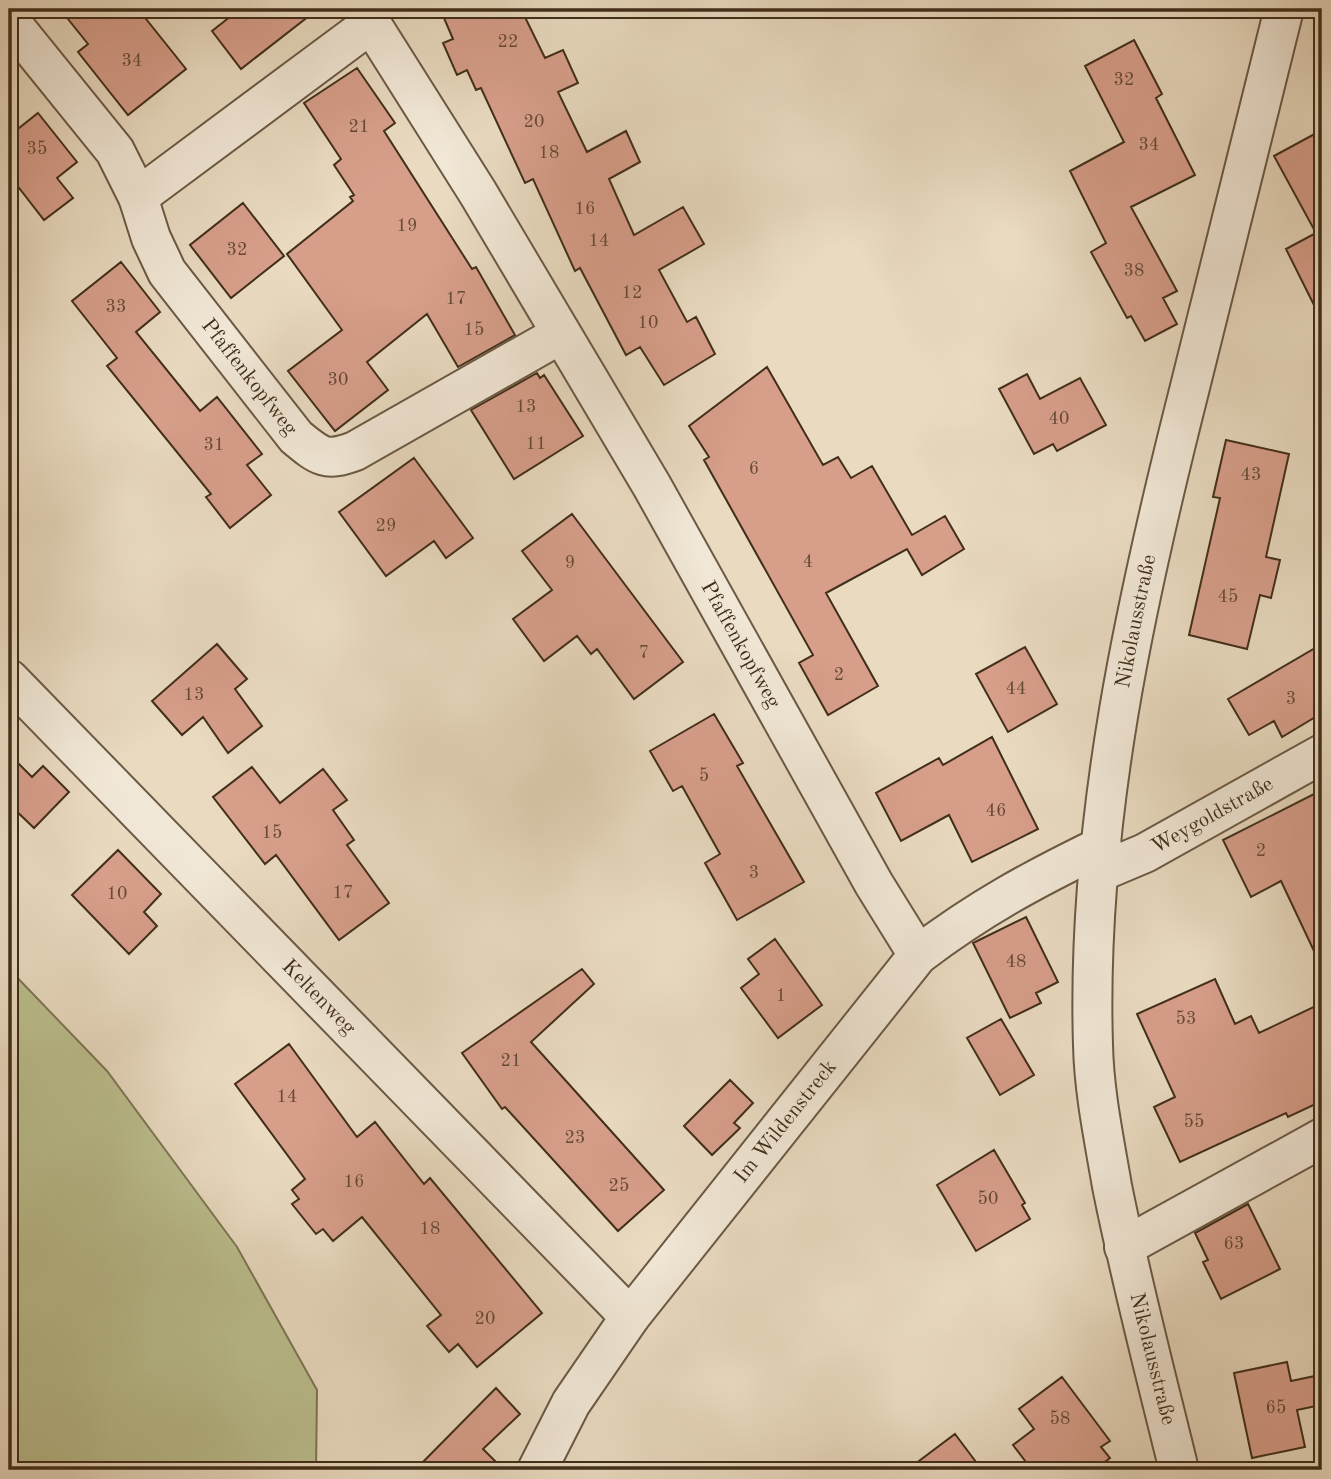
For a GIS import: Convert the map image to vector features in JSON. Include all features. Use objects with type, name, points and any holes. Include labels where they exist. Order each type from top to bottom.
[{"type":"street","name":"Nikolausstraße","points":[[1179,1470],[1124,1247],[1100,1122],[1093,1048],[1093,960],[1101,859],[1128,649],[1162,496],[1284,9]]},
{"type":"street","name":"Pfaffenkopfweg","points":[[138,197],[367,16],[652,486],[874,884],[918,955]]},
{"type":"street","name":"Pfaffenkopfweg","points":[[9,20],[115,151],[138,197],[150,238],[167,272],[296,437],[315,453],[334,459],[355,451],[561,334]]},
{"type":"street","name":"Keltenweg","points":[[9,679],[630,1317]]},
{"type":"street","name":"Weygoldstraße","points":[[1101,859],[1145,853],[1322,754]]},
{"type":"street","name":"Im Wildenstreck","points":[[537,1470],[571,1403],[630,1317],[918,955],[970,915],[1017,887],[1101,859]]},
{"type":"street","points":[[1124,1247],[1322,1138]]},
{"type":"green space","points":[[9,969],[107,1071],[237,1247],[317,1390],[316,1470],[9,1470]]},
{"type":"building","points":[[60,9],[138,9],[186,69],[128,115],[78,52],[88,44]]},
{"type":"building","points":[[240,9],[318,9],[241,69],[212,31]]},
{"type":"building","points":[[464,9],[521,9],[545,58],[563,50],[578,83],[558,92],[587,152],[626,131],[640,162],[609,179],[634,235],[683,207],[704,244],[659,270],[687,322],[696,317],[715,354],[664,385],[640,347],[626,355],[580,268],[575,271],[533,179],[525,183],[481,88],[476,90],[467,70],[457,75],[443,43],[453,39],[444,18]]},
{"type":"building","points":[[1134,40],[1162,94],[1156,98],[1195,175],[1131,207],[1177,291],[1163,298],[1177,324],[1145,341],[1131,316],[1127,318],[1091,252],[1106,243],[1070,171],[1124,142],[1085,66]]},
{"type":"building","points":[[357,68],[395,123],[384,131],[472,269],[476,267],[515,335],[458,367],[427,314],[367,362],[388,390],[335,431],[288,371],[342,330],[287,254],[353,201],[350,197],[354,195],[334,165],[341,159],[304,103]]},
{"type":"building","points":[[38,113],[77,162],[57,178],[73,198],[44,220],[9,175],[9,136]]},
{"type":"building","points":[[1322,130],[1322,321],[1286,249],[1316,233],[1274,156]]},
{"type":"building","points":[[243,203],[284,256],[231,298],[190,245]]},
{"type":"building","points":[[121,262],[160,312],[136,332],[200,411],[217,397],[262,454],[247,465],[271,495],[230,528],[206,497],[211,494],[107,366],[117,358],[72,301]]},
{"type":"building","points":[[767,367],[823,465],[838,457],[851,478],[872,466],[912,535],[945,516],[964,549],[922,575],[907,549],[826,593],[878,686],[828,715],[799,663],[813,655],[704,460],[709,457],[689,426]]},
{"type":"building","points":[[537,373],[540,378],[544,375],[583,436],[514,479],[471,410]]},
{"type":"building","points":[[1027,374],[1040,399],[1080,378],[1106,425],[1057,451],[1053,444],[1034,454],[999,389]]},
{"type":"building","points":[[1226,440],[1289,454],[1266,557],[1280,560],[1271,598],[1260,595],[1247,649],[1189,635],[1220,498],[1213,497]]},
{"type":"building","points":[[414,458],[473,538],[446,558],[434,541],[386,576],[339,512]]},
{"type":"building","points":[[572,514],[683,662],[634,699],[597,649],[591,654],[577,636],[544,661],[513,619],[552,590],[522,551]]},
{"type":"building","points":[[217,644],[247,679],[235,689],[262,726],[228,753],[203,717],[182,735],[152,701]]},
{"type":"building","points":[[1322,644],[1322,713],[1282,737],[1274,721],[1249,735],[1228,699]]},
{"type":"building","points":[[1025,647],[1057,704],[1008,732],[976,674]]},
{"type":"building","points":[[714,714],[743,763],[737,766],[804,882],[737,920],[705,863],[720,854],[682,786],[673,791],[650,751]]},
{"type":"building","points":[[992,737],[1038,829],[972,862],[949,815],[901,841],[876,793],[939,758],[943,765]]},
{"type":"building","points":[[9,754],[32,777],[43,766],[69,792],[34,828],[9,804]]},
{"type":"building","points":[[252,767],[280,803],[323,769],[347,800],[333,810],[354,840],[347,845],[389,903],[339,940],[276,855],[265,864],[213,797]]},
{"type":"building","points":[[1322,790],[1322,968],[1281,881],[1251,897],[1223,840]]},
{"type":"building","points":[[118,850],[161,894],[144,912],[157,926],[129,954],[72,895]]},
{"type":"building","points":[[1026,917],[1058,982],[1036,993],[1041,1003],[1010,1018],[973,943]]},
{"type":"building","points":[[775,939],[822,1005],[778,1038],[741,988],[759,974],[748,959]]},
{"type":"building","points":[[582,969],[594,984],[531,1042],[664,1190],[618,1231],[505,1107],[502,1109],[462,1053]]},
{"type":"building","points":[[1215,979],[1235,1024],[1251,1016],[1259,1033],[1322,1003],[1322,1101],[1288,1117],[1286,1113],[1180,1162],[1154,1107],[1175,1097],[1137,1014]]},
{"type":"building","points":[[1001,1019],[1034,1075],[1000,1095],[967,1038]]},
{"type":"building","points":[[289,1044],[357,1137],[375,1122],[424,1184],[430,1178],[542,1313],[477,1367],[458,1344],[449,1352],[427,1326],[441,1315],[362,1217],[333,1241],[323,1229],[316,1234],[292,1204],[299,1199],[292,1190],[305,1179],[235,1084]]},
{"type":"building","points":[[730,1080],[753,1103],[734,1123],[740,1128],[712,1155],[684,1126]]},
{"type":"building","points":[[994,1150],[1025,1203],[1022,1205],[1030,1219],[976,1251],[937,1185]]},
{"type":"building","points":[[1248,1204],[1280,1269],[1221,1299],[1203,1262],[1208,1260],[1195,1233]]},
{"type":"building","points":[[1287,1362],[1291,1381],[1315,1376],[1321,1405],[1297,1410],[1305,1447],[1252,1458],[1234,1373]]},
{"type":"building","points":[[1062,1377],[1110,1441],[1101,1447],[1110,1458],[1094,1470],[1032,1470],[1013,1445],[1034,1429],[1019,1409]]},
{"type":"building","points":[[496,1388],[520,1414],[483,1449],[504,1470],[415,1470]]},
{"type":"building","points":[[955,1434],[982,1470],[907,1470]]}]
